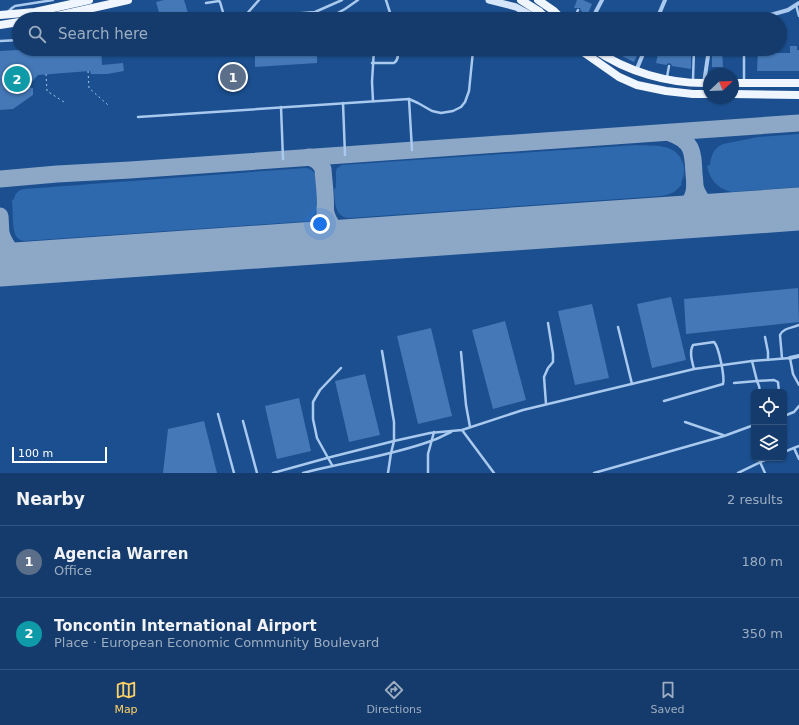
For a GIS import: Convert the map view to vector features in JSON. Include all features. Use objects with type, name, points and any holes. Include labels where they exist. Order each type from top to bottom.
[{"type":"main road","points":[[34,12],[89,0]]},
{"type":"main road","points":[[489,0],[516,7],[525,12]]},
{"type":"main road","points":[[521,0],[540,12]]},
{"type":"main road","points":[[538,0],[554,11]]},
{"type":"main road","points":[[545,0],[554,11]]},
{"type":"main road","points":[[74,12],[124,1]]},
{"type":"main road","points":[[0,25],[12,23]]},
{"type":"main road","points":[[588,56],[619,77],[637,85],[666,91],[703,94]]},
{"type":"main road","points":[[612,56],[636,71],[666,79],[703,83]]},
{"type":"main road","points":[[739,83],[799,83]]},
{"type":"main road","points":[[739,94],[799,95]]},
{"type":"street","points":[[596,12],[602,0]]},
{"type":"street","points":[[660,12],[665,0]]},
{"type":"street","points":[[781,12],[798,4]]},
{"type":"street","points":[[636,71],[642,56]]},
{"type":"street","points":[[708,68],[709,56]]},
{"type":"street","points":[[790,358],[799,356]]},
{"type":"lane","points":[[3,15],[15,6],[52,0]]},
{"type":"lane","points":[[248,12],[259,0]]},
{"type":"lane","points":[[315,12],[342,0]]},
{"type":"lane","points":[[340,12],[358,0]]},
{"type":"lane","points":[[386,0],[390,12]]},
{"type":"lane","points":[[206,3],[219,1],[223,12]]},
{"type":"lane","points":[[798,4],[799,16]]},
{"type":"lane","points":[[0,41],[12,40]]},
{"type":"lane","points":[[373,56],[372,82],[374,102]]},
{"type":"lane","points":[[372,64],[396,62],[398,56]]},
{"type":"lane","points":[[138,117],[409,99],[432,111],[441,113],[453,111],[461,107],[465,102],[469,91],[472,56]]},
{"type":"lane","points":[[692,83],[694,56]]},
{"type":"lane","points":[[744,56],[744,83]]},
{"type":"lane","points":[[666,79],[669,66]]},
{"type":"lane","points":[[409,99],[412,150]]},
{"type":"lane","points":[[343,103],[345,155]]},
{"type":"lane","points":[[281,108],[283,159]]},
{"type":"lane","points":[[546,404],[544,377],[552,362],[554,354],[548,323]]},
{"type":"lane","points":[[782,358],[781,332],[799,325]]},
{"type":"lane","points":[[618,327],[632,384]]},
{"type":"lane","points":[[765,337],[768,360]]},
{"type":"lane","points":[[664,402],[723,384],[723,372],[716,343],[693,345],[691,348],[694,369]]},
{"type":"lane","points":[[382,351],[394,422],[394,441],[388,473]]},
{"type":"lane","points":[[461,352],[466,405],[470,427]]},
{"type":"lane","points":[[273,473],[394,441],[434,432],[462,430],[523,410],[694,369],[752,361],[790,358],[793,374],[799,385]]},
{"type":"lane","points":[[752,361],[760,389]]},
{"type":"lane","points":[[332,466],[317,438],[313,419],[313,402],[320,390],[341,368]]},
{"type":"lane","points":[[734,383],[774,380],[778,382],[779,389]]},
{"type":"lane","points":[[787,415],[794,412],[799,406]]},
{"type":"lane","points":[[218,414],[234,473]]},
{"type":"lane","points":[[243,421],[257,473]]},
{"type":"lane","points":[[685,422],[724,436]]},
{"type":"lane","points":[[594,473],[751,427]]},
{"type":"lane","points":[[462,430],[494,473]]},
{"type":"lane","points":[[303,473],[391,453],[432,441],[453,431]]},
{"type":"lane","points":[[428,473],[428,454],[434,432]]},
{"type":"lane","points":[[787,451],[799,446]]},
{"type":"lane","points":[[794,448],[799,460]]},
{"type":"lane","points":[[738,473],[760,462],[765,473]]},
{"type":"path","points":[[88,71],[89,88],[108,105]]},
{"type":"path","points":[[46,74],[47,91],[64,102]]},
{"type":"shaded area","points":[[799,134],[799,187],[731,192],[718,186],[710,175],[707,166],[710,165],[712,155],[715,150],[723,144],[758,137]]},
{"type":"shaded area","points":[[636,145],[669,148],[679,155],[683,164],[684,175],[682,184],[675,191],[661,196],[349,218],[340,215],[336,208],[334,190],[336,187],[336,171],[337,168],[342,165]]},
{"type":"shaded area","points":[[306,168],[310,169],[316,175],[317,179],[318,206],[317,211],[311,221],[24,241],[17,237],[14,229],[12,200],[17,192],[24,189]]},
{"type":"building","points":[[164,0],[184,0],[188,12],[159,12],[156,2]]},
{"type":"building","points":[[577,0],[583,0],[592,4],[589,12],[582,12],[580,8],[574,8]]},
{"type":"building","points":[[790,46],[797,46],[797,50],[799,50],[799,71],[757,71],[758,56],[787,56],[787,53],[790,53]]},
{"type":"building","points":[[12,50],[12,56],[101,56],[102,65],[123,63],[124,71],[107,74],[91,74],[90,71],[38,75],[27,87],[33,88],[33,95],[13,109],[0,110],[0,51]]},
{"type":"building","points":[[255,56],[317,56],[317,63],[255,67]]},
{"type":"building","points":[[622,56],[637,56],[634,62]]},
{"type":"building","points":[[658,56],[691,56],[691,69],[672,66],[669,63],[666,65],[656,63]]},
{"type":"building","points":[[712,56],[722,56],[723,67],[712,67]]},
{"type":"building","points":[[245,72],[246,82],[221,84],[219,74]]},
{"type":"building","points":[[798,288],[799,322],[686,334],[684,299]]},
{"type":"building","points":[[671,297],[686,360],[652,368],[637,304]]},
{"type":"building","points":[[592,304],[609,378],[575,385],[558,311]]},
{"type":"building","points":[[505,321],[526,400],[493,409],[472,330]]},
{"type":"building","points":[[431,328],[452,416],[418,424],[397,336]]},
{"type":"building","points":[[365,374],[380,435],[349,442],[335,381]]},
{"type":"building","points":[[299,398],[311,451],[277,459],[265,406]]},
{"type":"building","points":[[204,421],[217,473],[163,473],[168,429]]},
{"type":"taxiway","points":[[0,179],[799,123]]},
{"type":"taxiway","points":[[670,133],[678,136],[690,148],[693,159],[695,183],[692,198],[684,209],[673,218]]},
{"type":"taxiway","points":[[300,244],[313,238],[319,232],[325,210],[323,169],[318,161],[309,157]]},
{"type":"taxiway","points":[[695,187],[703,202],[711,208],[727,214]]},
{"type":"taxiway","points":[[325,208],[326,215],[335,229],[340,233],[357,240]]},
{"type":"taxiway","points":[[0,216],[0,242]]},
{"type":"taxiway","points":[[1,234],[7,246],[15,256],[23,260],[42,262]]},
{"type":"runway","points":[[0,265],[799,209]]},
{"type":"place","name":"Agencia Warren","points":[[233,77]]},
{"type":"place","name":"Toncontin International Airport","points":[[17,79]]}]
